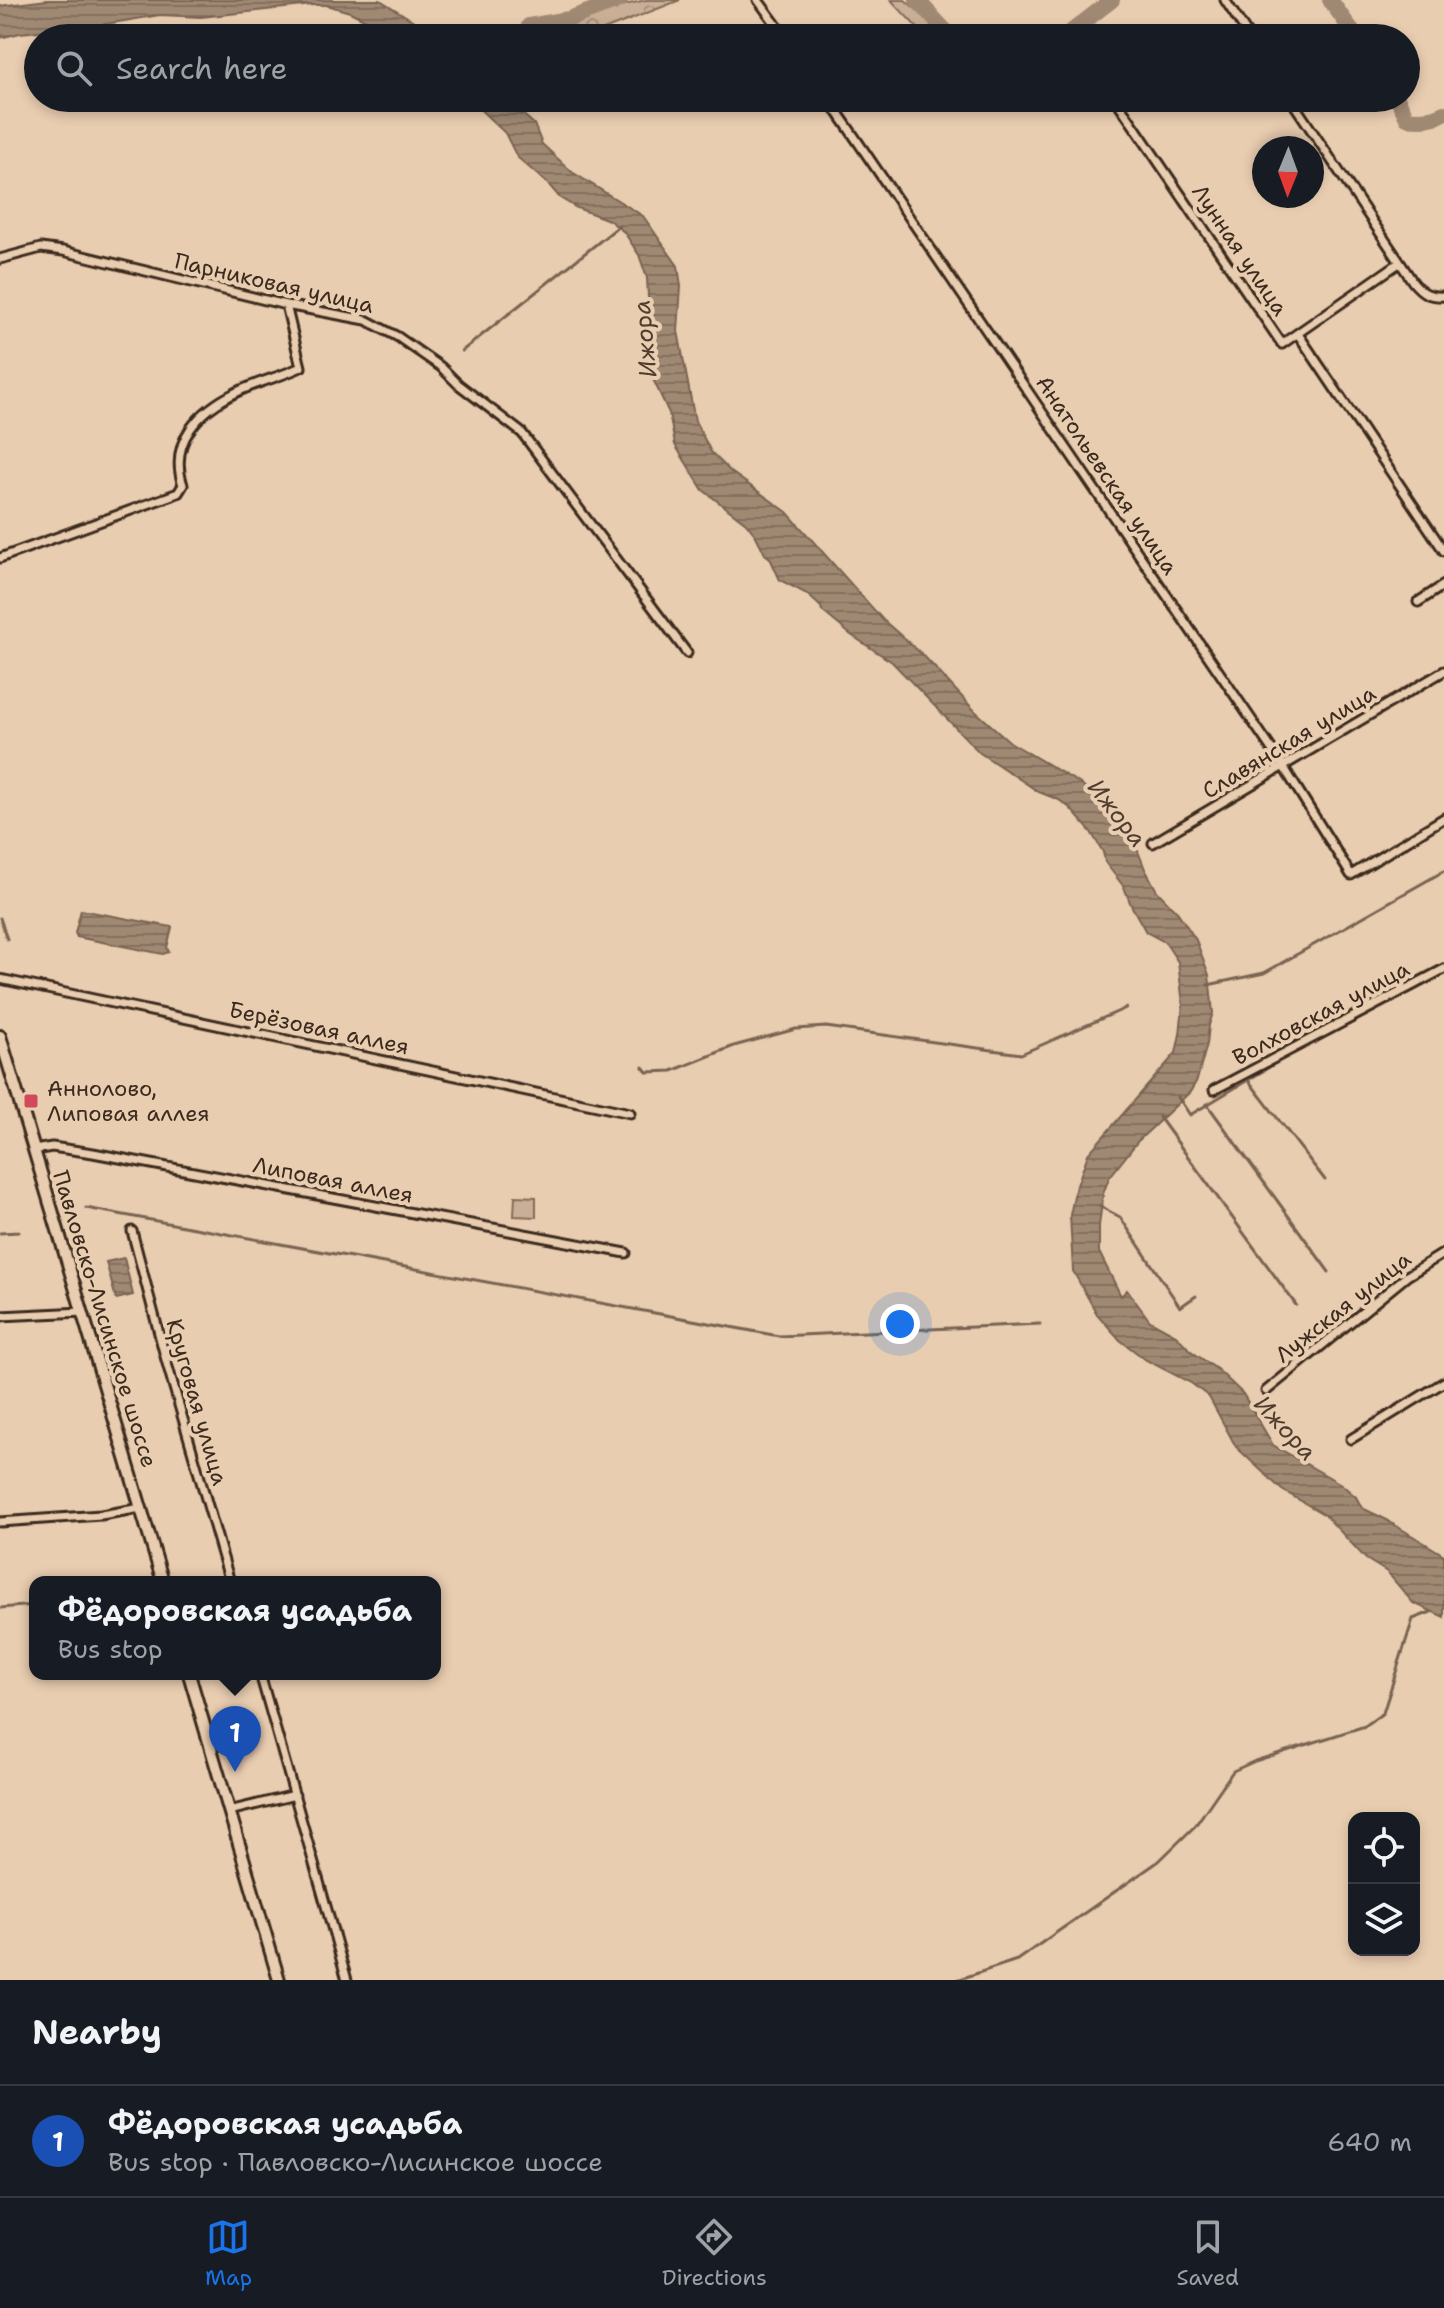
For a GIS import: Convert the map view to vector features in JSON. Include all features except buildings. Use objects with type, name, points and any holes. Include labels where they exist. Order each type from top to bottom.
[{"type":"main road","name":"Павловско-Лисинское шоссе","points":[[0,1036],[161,1576]]},
{"type":"main road","points":[[191,1680],[279,1980]]},
{"type":"street","points":[[758,0],[776,24]]},
{"type":"street","points":[[1225,0],[1241,24]]},
{"type":"street","name":"Анатольевская улица","points":[[838,112],[1283,766],[1351,875],[1444,818]]},
{"type":"street","name":"Лунная улица","points":[[1125,112],[1282,344],[1399,263]]},
{"type":"street","points":[[1299,112],[1420,290],[1431,297],[1444,296]]},
{"type":"street","name":"Парниковая улица","points":[[0,259],[41,248],[63,251],[286,305],[366,320],[382,328],[441,367],[458,384],[522,433],[687,653]]},
{"type":"street","points":[[0,558],[178,493],[183,485],[179,473],[180,453],[196,420],[238,391],[301,367],[286,305]]},
{"type":"street","points":[[1298,334],[1444,551]]},
{"type":"street","points":[[1418,602],[1444,585]]},
{"type":"street","name":"Славянская улица","points":[[1153,843],[1444,671]]},
{"type":"street","name":"Волховская улица","points":[[1214,1090],[1444,969]]},
{"type":"street","name":"Берёзовая аллея","points":[[0,979],[630,1113]]},
{"type":"street","name":"Липовая аллея","points":[[34,1150],[52,1147],[93,1153],[626,1253]]},
{"type":"street","name":"Круговая улица","points":[[132,1231],[228,1576]]},
{"type":"street","name":"Лужская улица","points":[[1266,1391],[1407,1276],[1444,1253]]},
{"type":"street","points":[[0,1316],[83,1312]]},
{"type":"street","points":[[1351,1439],[1444,1382]]},
{"type":"street","points":[[0,1522],[101,1515],[141,1508]]},
{"type":"street","points":[[262,1680],[347,1980]]},
{"type":"street","points":[[229,1811],[295,1795]]},
{"type":"green space","points":[[646,0],[680,0],[619,24],[573,24],[612,8]]},
{"type":"green space","points":[[891,0],[905,0],[930,24],[914,24]]},
{"type":"green space","points":[[515,1196],[536,1197],[536,1217],[514,1216]]},
{"type":"shaded area","points":[[47,0],[380,0],[419,24],[374,24],[350,12],[326,5],[313,5],[201,17],[160,15],[106,24],[24,24],[24,33],[0,38],[0,6]]},
{"type":"shaded area","name":"Ижора","points":[[483,112],[520,112],[534,124],[542,144],[572,172],[643,216],[678,266],[681,286],[678,331],[695,421],[711,452],[731,472],[787,512],[883,620],[923,655],[975,711],[1010,742],[1079,783],[1119,818],[1134,841],[1157,891],[1178,913],[1196,940],[1209,975],[1213,1013],[1197,1080],[1190,1092],[1138,1141],[1109,1178],[1103,1194],[1099,1252],[1121,1296],[1127,1290],[1150,1321],[1176,1335],[1243,1394],[1273,1445],[1341,1484],[1356,1497],[1362,1508],[1444,1555],[1444,1617],[1413,1603],[1387,1572],[1366,1559],[1325,1515],[1282,1490],[1236,1447],[1209,1397],[1191,1383],[1146,1360],[1120,1340],[1097,1314],[1073,1271],[1070,1215],[1075,1191],[1088,1154],[1176,1053],[1183,1005],[1178,962],[1165,942],[1146,932],[1124,887],[1105,862],[1103,852],[1091,832],[1070,808],[1039,792],[980,753],[892,662],[851,635],[807,594],[780,580],[770,558],[746,523],[703,490],[675,445],[669,413],[652,377],[647,278],[639,255],[624,232],[609,220],[560,198],[517,157],[505,133]]},
{"type":"shaded area","points":[[81,910],[172,927],[167,948],[169,952],[163,954],[77,937],[75,933]]},
{"type":"shaded area","points":[[124,1258],[133,1295],[116,1299],[106,1262]]},
{"type":"waterway","points":[[540,24],[569,19],[620,0]]},
{"type":"waterway","points":[[917,0],[939,24]]},
{"type":"waterway","points":[[1081,24],[1112,0]]},
{"type":"waterway","points":[[1330,0],[1347,24]]},
{"type":"waterway","points":[[1404,112],[1407,118],[1417,119],[1444,113]]},
{"type":"waterway","points":[[462,351],[619,226]]},
{"type":"waterway","points":[[1208,985],[1264,973],[1444,871]]},
{"type":"waterway","points":[[0,918],[7,939]]},
{"type":"waterway","points":[[643,1067],[647,1072],[672,1071],[734,1046],[796,1029],[826,1027],[1021,1054],[1126,1008]]},
{"type":"waterway","points":[[1178,1097],[1190,1115],[1299,1049]]},
{"type":"waterway","points":[[1248,1080],[1325,1180]]},
{"type":"waterway","points":[[1207,1104],[1329,1272]]},
{"type":"waterway","points":[[1159,1117],[1296,1305]]},
{"type":"waterway","points":[[1099,1206],[1120,1217],[1180,1307],[1196,1296]]},
{"type":"waterway","points":[[86,1208],[779,1336],[1040,1324]]},
{"type":"waterway","points":[[0,1233],[19,1232]]},
{"type":"waterway","points":[[0,1608],[29,1606]]},
{"type":"waterway","points":[[957,1980],[1017,1960],[1159,1861],[1195,1826],[1233,1771],[1365,1726],[1383,1713],[1413,1619],[1431,1612]]},
{"type":"place","name":"Аннолово, Липовая аллея","points":[[31,1101]]},
{"type":"place","name":"Фёдоровская усадьба","points":[[235,1772]]}]
